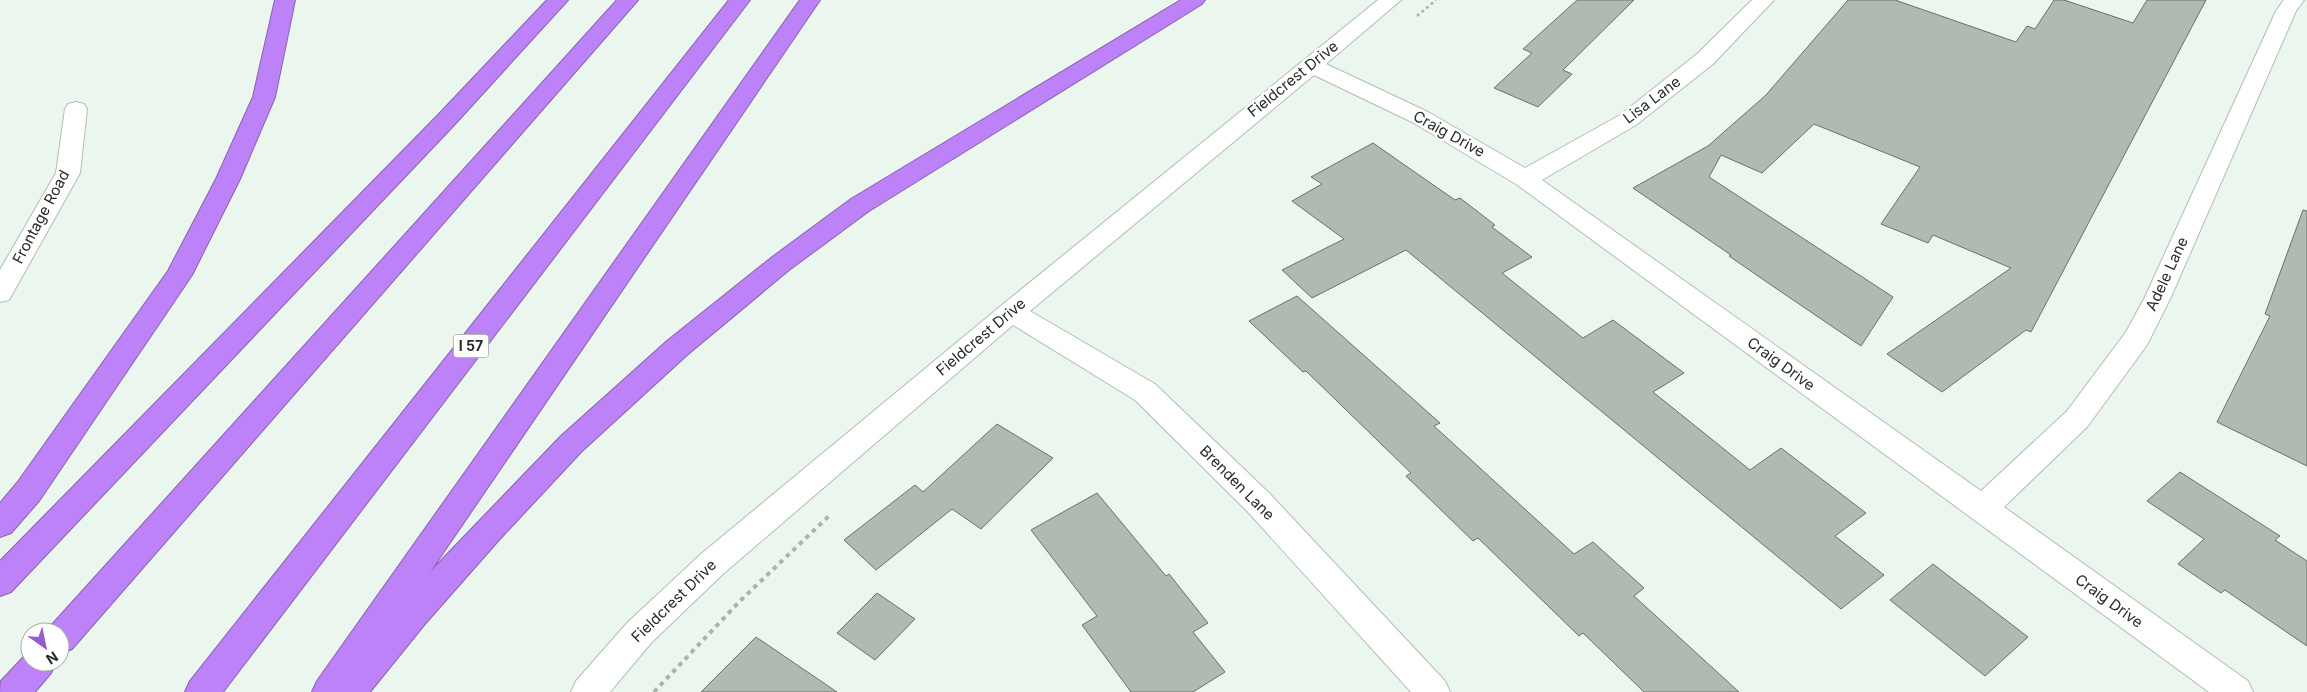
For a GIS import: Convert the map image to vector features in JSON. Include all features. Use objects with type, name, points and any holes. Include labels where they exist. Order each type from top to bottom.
[{"type":"highway","points":[[0,524],[28,492],[179,275],[228,179],[264,97],[285,0]]},
{"type":"highway","points":[[0,582],[447,119],[558,0]]},
{"type":"highway","points":[[70,628],[628,0]]},
{"type":"highway","name":"I 57","points":[[202,692],[740,0]]},
{"type":"highway","points":[[329,692],[810,0]]},
{"type":"highway","points":[[349,692],[412,615],[571,444],[677,348],[780,264],[860,205],[1195,0]]},
{"type":"highway","points":[[12,692],[30,672]]},
{"type":"street","name":"Fieldcrest Drive","points":[[588,692],[640,634],[712,564],[1011,312],[1309,65],[1391,0]]},
{"type":"street","name":"Lisa Lane","points":[[1525,179],[1628,120],[1705,59],[1764,0]]},
{"type":"street","name":"Adele Lane","points":[[1982,509],[2077,419],[2137,338],[2158,296],[2286,11],[2294,0]]},
{"type":"street","name":"Craig Drive","points":[[1309,65],[1342,78],[1430,122],[1525,179],[2236,692]]},
{"type":"street","name":"Frontage Road","points":[[0,293],[68,173],[76,109]]},
{"type":"street","name":"Brenden Lane","points":[[1011,312],[1144,392],[1258,502],[1433,692]]},
{"type":"building","points":[[1577,0],[1634,0],[1563,70],[1572,74],[1538,107],[1494,88],[1532,53],[1523,49]]},
{"type":"building","points":[[1848,0],[1895,0],[2016,42],[2027,26],[2035,29],[2054,0],[2064,0],[2133,23],[2147,0],[2206,0],[2031,332],[2026,330],[1942,392],[1887,354],[2011,268],[1933,235],[1928,243],[1881,224],[1920,167],[1814,124],[1762,173],[1721,155],[1709,177],[1893,297],[1861,346],[1633,188],[1708,146],[1766,95]]},
{"type":"building","points":[[1373,143],[1455,200],[1460,198],[1495,225],[1492,227],[1532,257],[1502,273],[1583,338],[1613,320],[1684,373],[1653,392],[1750,470],[1781,448],[1866,513],[1835,536],[1884,575],[1841,609],[1406,250],[1312,298],[1282,270],[1344,239],[1292,201],[1322,184],[1311,177]]},
{"type":"building","points":[[2303,210],[2307,211],[2307,466],[2217,422],[2270,316],[2265,314]]},
{"type":"building","points":[[1297,296],[1440,423],[1434,426],[1574,554],[1593,542],[1644,588],[1634,596],[1739,692],[1644,692],[1583,633],[1579,636],[1478,538],[1473,541],[1406,476],[1411,473],[1306,371],[1303,372],[1249,321]]},
{"type":"building","points":[[997,424],[1053,458],[981,529],[952,509],[876,570],[844,540],[915,485],[923,492]]},
{"type":"building","points":[[2180,472],[2280,536],[2275,540],[2307,561],[2307,646],[2225,590],[2221,593],[2178,564],[2204,539],[2147,501]]},
{"type":"building","points":[[1097,493],[1166,576],[1169,574],[1208,623],[1193,632],[1225,672],[1193,692],[1131,692],[1082,625],[1097,616],[1031,530]]},
{"type":"building","points":[[1933,564],[2028,637],[1985,676],[1890,600]]},
{"type":"building","points":[[877,593],[915,619],[875,660],[837,633]]},
{"type":"building","points":[[756,637],[837,692],[701,692]]}]
